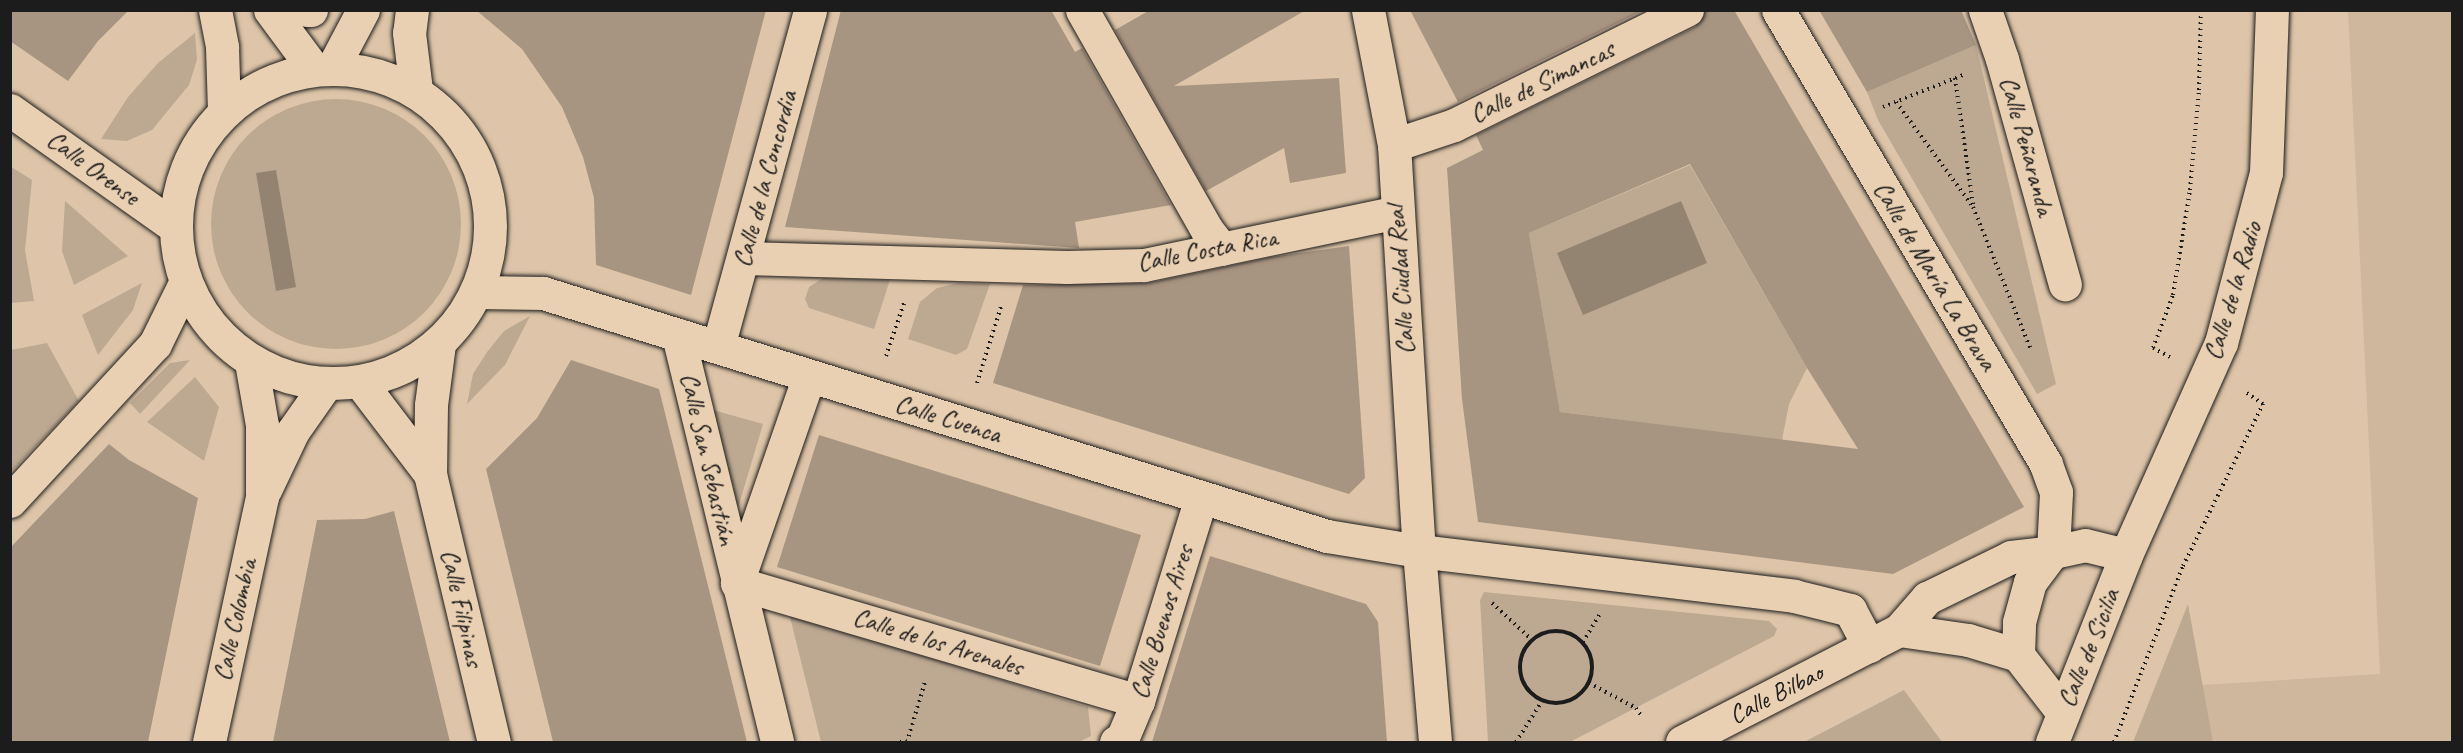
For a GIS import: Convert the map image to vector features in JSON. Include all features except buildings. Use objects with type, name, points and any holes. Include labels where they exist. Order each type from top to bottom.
[{"type":"street","points":[[215,10],[222,47],[224,112]]},
{"type":"street","points":[[270,10],[323,68]]},
{"type":"street","points":[[323,68],[363,10]]},
{"type":"street","points":[[412,10],[409,33],[416,90]]},
{"type":"street","name":"Calle de la Concordia","points":[[718,347],[810,10]]},
{"type":"street","name":"Calle Ciudad Real","points":[[1368,10],[1394,145],[1419,551],[1435,742]]},
{"type":"street","name":"Calle de Simancas","points":[[1394,145],[1454,125],[1687,10]]},
{"type":"street","name":"Calle de María La Brava","points":[[1778,10],[2046,464],[2056,492],[2053,552]]},
{"type":"street","name":"Calle Peñaranda","points":[[1985,10],[2002,59],[2066,284]]},
{"type":"street","name":"Calle de la Radio","points":[[2127,555],[2221,343],[2257,218],[2266,172],[2272,10]]},
{"type":"street","points":[[1092,14],[1207,230],[1222,249]]},
{"type":"street","points":[[323,68],[376,73],[416,90],[451,120],[476,158],[490,202],[490,248],[477,292],[439,344],[402,368],[360,382],[326,384],[287,378],[251,362],[212,328],[185,283],[175,227],[184,175],[197,145],[224,112],[265,83],[323,68]]},
{"type":"street","name":"Calle Orense","points":[[10,110],[175,227]]},
{"type":"street","name":"Calle Costa Rica","points":[[744,258],[1014,266],[1143,265],[1397,212]]},
{"type":"street","points":[[10,501],[155,344],[185,283]]},
{"type":"street","name":"Calle Cuenca","points":[[477,292],[543,293],[1317,534],[1419,551]]},
{"type":"street","name":"Calle San Sebastián","points":[[678,335],[777,742]]},
{"type":"street","name":"Calle Filipinas","points":[[439,344],[431,405],[430,474],[494,742]]},
{"type":"street","name":"Calle Colombia","points":[[209,742],[262,497],[262,425],[251,362]]},
{"type":"street","name":"Calle San Sebastián","points":[[737,583],[809,376]]},
{"type":"street","name":"Calle Filipinas","points":[[360,382],[430,474]]},
{"type":"street","name":"Calle Colombia","points":[[262,497],[293,431],[326,384]]},
{"type":"street","name":"Calle Buenos Aires","points":[[1116,742],[1122,739],[1138,701],[1201,498]]},
{"type":"street","name":"Calle Bilbao","points":[[1682,742],[1899,630],[1927,598],[2011,557],[2085,545],[2127,555]]},
{"type":"street","points":[[1419,551],[1789,595],[1850,610],[1869,646]]},
{"type":"street","points":[[2053,552],[2030,582],[2019,622],[2018,655],[2058,728]]},
{"type":"street","name":"Calle de Sicilia","points":[[2058,728],[2127,555]]},
{"type":"street","name":"Calle de los Arenales","points":[[737,583],[1138,701]]},
{"type":"street","points":[[1899,630],[1968,640],[2018,655]]},
{"type":"path","points":[[2176,362],[2153,348],[2174,295],[2190,190],[2199,90],[2201,10]]},
{"type":"path","points":[[1877,110],[2002,59]]},
{"type":"path","points":[[1955,78],[1973,207],[2033,356]]},
{"type":"path","points":[[1896,102],[1973,207]]},
{"type":"path","points":[[885,357],[918,263]]},
{"type":"path","points":[[975,386],[1014,266]]},
{"type":"path","points":[[2114,742],[2183,566],[2263,404],[2237,387]]},
{"type":"path","points":[[1489,600],[1531,639]]},
{"type":"path","points":[[1583,642],[1606,603]]},
{"type":"path","points":[[1548,630],[1567,632],[1583,642],[1592,662],[1589,683],[1577,697],[1560,703],[1542,701],[1523,685],[1520,660],[1531,639],[1548,630]]},
{"type":"path","points":[[900,742],[907,742],[938,641]]},
{"type":"path","points":[[1589,683],[1636,708],[1642,717]]},
{"type":"path","points":[[1516,742],[1542,701]]},
{"type":"shaded area","points":[[2348,11],[2452,11],[2452,742],[2213,742],[2202,685],[2380,674]]},
{"type":"shaded area","points":[[195,33],[197,60],[189,85],[152,130],[127,141],[101,139],[128,97],[158,63]]},
{"type":"shaded area","points":[[1976,45],[2056,384],[2037,394],[1878,120],[1867,92]]},
{"type":"shaded area","points":[[324,99],[348,99],[384,108],[406,120],[425,135],[440,154],[452,176],[459,200],[461,224],[459,248],[452,272],[440,294],[425,313],[406,328],[384,340],[348,349],[324,349],[288,340],[266,328],[247,313],[232,294],[220,272],[211,236],[211,212],[220,176],[232,154],[247,135],[266,120],[288,108]]},
{"type":"shaded area","points":[[1690,165],[1807,368],[1789,404],[1782,440],[1560,412],[1529,233]]},
{"type":"shaded area","points":[[10,166],[32,180],[25,250],[34,301],[11,303]]},
{"type":"shaded area","points":[[276,170],[296,287],[276,291],[256,173]]},
{"type":"shaded area","points":[[65,201],[128,256],[74,285],[62,251]]},
{"type":"shaded area","points":[[1681,201],[1707,263],[1583,315],[1557,253]]},
{"type":"shaded area","points":[[823,278],[890,280],[874,329],[809,308],[805,299],[809,287]]},
{"type":"shaded area","points":[[142,283],[133,310],[98,355],[82,315]]},
{"type":"shaded area","points":[[958,283],[990,284],[967,349],[956,355],[908,339],[920,302],[937,288]]},
{"type":"shaded area","points":[[530,316],[505,365],[467,404],[473,374],[487,352],[504,331]]},
{"type":"shaded area","points":[[47,343],[79,401],[11,472],[11,350]]},
{"type":"shaded area","points":[[190,360],[140,414],[130,403],[170,363]]},
{"type":"shaded area","points":[[195,377],[219,407],[204,461],[147,422]]},
{"type":"shaded area","points":[[713,410],[763,424],[738,508]]},
{"type":"shaded area","points":[[1484,592],[1769,621],[1777,629],[1774,636],[1570,742],[1488,742],[1480,600]]},
{"type":"shaded area","points":[[2188,604],[2213,742],[2133,742]]},
{"type":"shaded area","points":[[789,613],[1088,707],[1091,736],[1079,742],[821,742]]},
{"type":"shaded area","points":[[1904,690],[1942,742],[1804,742]]}]
